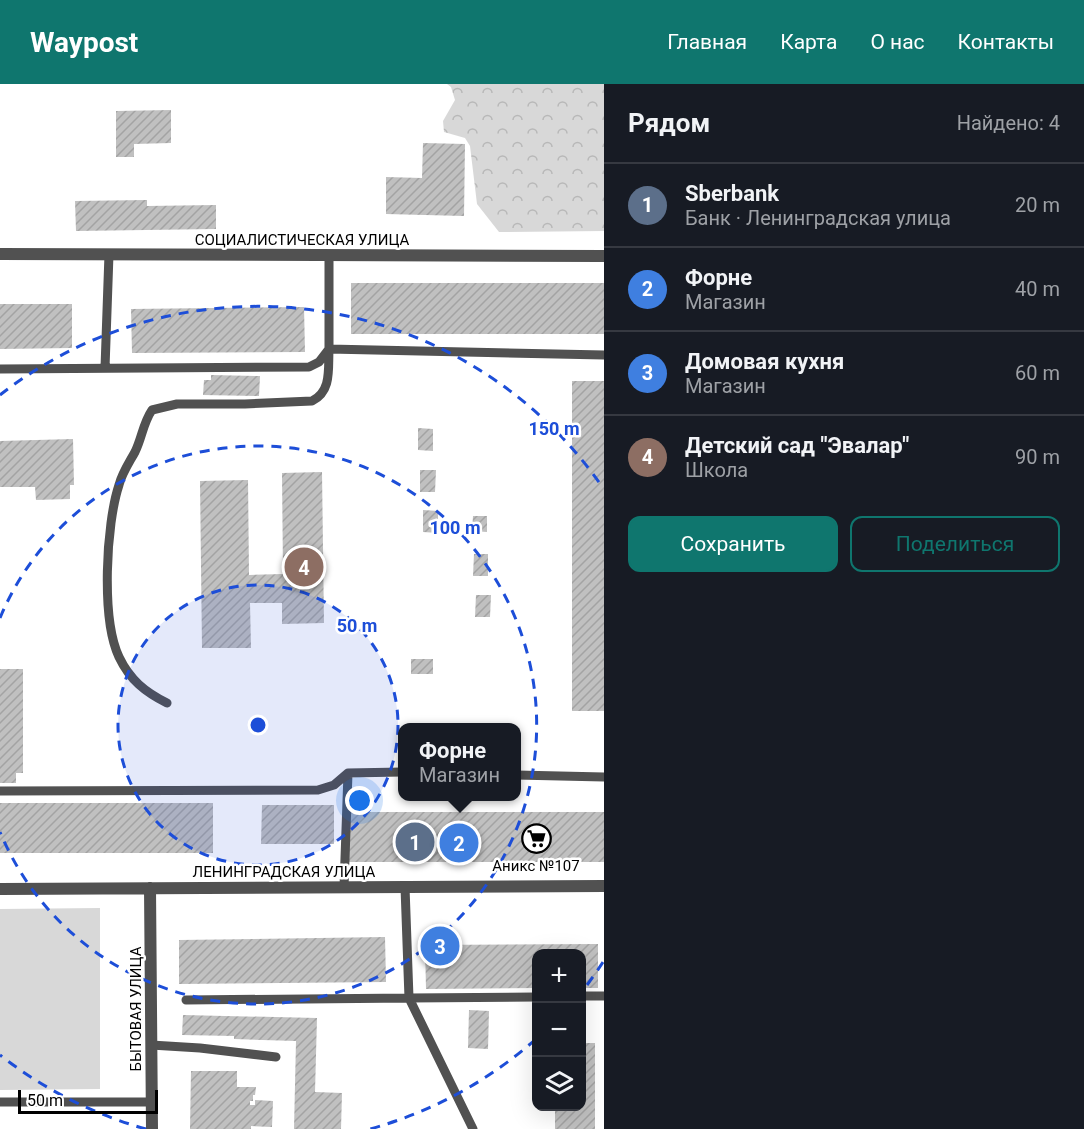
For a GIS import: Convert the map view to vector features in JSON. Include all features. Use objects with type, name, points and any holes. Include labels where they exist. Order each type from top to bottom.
[{"type":"street","name":"СОЦИАЛИСТИЧЕСКАЯ УЛИЦА","points":[[0,254],[604,255]]},
{"type":"street","name":"ЛЕНИНГРАДСКАЯ УЛИЦА","points":[[0,889],[604,886]]},
{"type":"street","name":"БЫТОВАЯ УЛИЦА","points":[[150,888],[152,1129]]},
{"type":"lane","points":[[105,368],[109,254]]},
{"type":"lane","points":[[168,703],[148,693],[134,680],[119,656],[111,625],[109,596],[111,515],[119,483],[136,450],[146,419],[152,410],[177,404],[312,401],[320,397],[327,385],[329,255]]},
{"type":"lane","points":[[0,369],[309,367],[319,362],[329,349]]},
{"type":"lane","points":[[329,349],[604,355]]},
{"type":"lane","points":[[0,791],[318,790],[334,785],[348,773],[398,772]]},
{"type":"lane","points":[[344,887],[348,773]]},
{"type":"lane","points":[[521,775],[604,777]]},
{"type":"lane","points":[[405,887],[409,998],[473,1129]]},
{"type":"lane","points":[[586,996],[604,996]]},
{"type":"lane","points":[[186,1000],[532,997]]},
{"type":"lane","points":[[151,1045],[276,1057]]},
{"type":"lane","points":[[0,1102],[151,1102]]},
{"type":"green space","points":[[447,84],[604,84],[604,231],[499,232],[477,204],[470,146],[465,138],[444,132],[443,121],[455,100],[451,87]]},
{"type":"green space","points":[[100,908],[100,1089],[0,1090],[0,909]]},
{"type":"building","points":[[171,110],[171,143],[134,144],[134,157],[116,157],[116,111]]},
{"type":"building","points":[[423,143],[465,144],[464,216],[386,214],[386,177],[422,178]]},
{"type":"building","points":[[147,200],[147,206],[216,205],[216,229],[76,231],[75,201]]},
{"type":"building","points":[[351,283],[604,283],[604,334],[351,334]]},
{"type":"building","points":[[0,304],[72,304],[72,348],[0,349]]},
{"type":"building","points":[[304,307],[305,352],[132,353],[131,309]]},
{"type":"building","points":[[211,375],[260,376],[259,396],[203,395],[204,380],[211,380]]},
{"type":"building","points":[[572,381],[604,381],[604,711],[572,711]]},
{"type":"building","points":[[418,428],[433,429],[433,451],[418,450]]},
{"type":"building","points":[[73,439],[74,485],[70,485],[70,499],[36,500],[35,487],[0,487],[0,441]]},
{"type":"building","points":[[420,470],[436,470],[435,492],[420,492]]},
{"type":"building","points":[[322,472],[324,623],[282,624],[282,603],[250,603],[251,648],[202,648],[200,481],[248,480],[249,575],[283,574],[282,473]]},
{"type":"building","points":[[423,510],[438,511],[438,533],[423,532]]},
{"type":"building","points":[[473,516],[487,516],[487,532],[472,531]]},
{"type":"building","points":[[474,554],[488,554],[488,576],[473,576]]},
{"type":"building","points":[[476,595],[491,595],[490,617],[475,617]]},
{"type":"building","points":[[411,659],[433,659],[433,674],[411,674]]},
{"type":"building","points":[[0,669],[23,669],[23,773],[16,773],[16,783],[0,783]]},
{"type":"building","points":[[0,803],[213,803],[213,853],[0,853]]},
{"type":"building","points":[[262,805],[334,805],[334,844],[261,844]]},
{"type":"building","points":[[347,812],[604,812],[604,862],[347,862]]},
{"type":"building","points":[[385,937],[386,982],[179,984],[179,940]]},
{"type":"building","points":[[598,944],[598,988],[586,988],[586,949],[532,949],[532,988],[426,989],[425,945]]},
{"type":"building","points":[[469,1010],[489,1011],[488,1049],[468,1048]]},
{"type":"building","points":[[183,1015],[317,1018],[315,1092],[342,1093],[341,1129],[294,1129],[296,1041],[182,1035]]},
{"type":"building","points":[[586,1043],[595,1043],[595,1129],[555,1129],[555,1111],[586,1111]]},
{"type":"building","points":[[191,1071],[237,1071],[237,1087],[256,1087],[250,1105],[255,1105],[255,1100],[273,1101],[272,1127],[190,1129]]},
{"type":"place","name":"Детский сад \"Эвалар\"","points":[[304,567]]},
{"type":"place","name":"Аникс №107","points":[[536,839]]},
{"type":"place","name":"Sberbank","points":[[415,842]]},
{"type":"place","name":"Форне","points":[[459,843]]},
{"type":"place","name":"Домовая кухня","points":[[440,946]]}]
